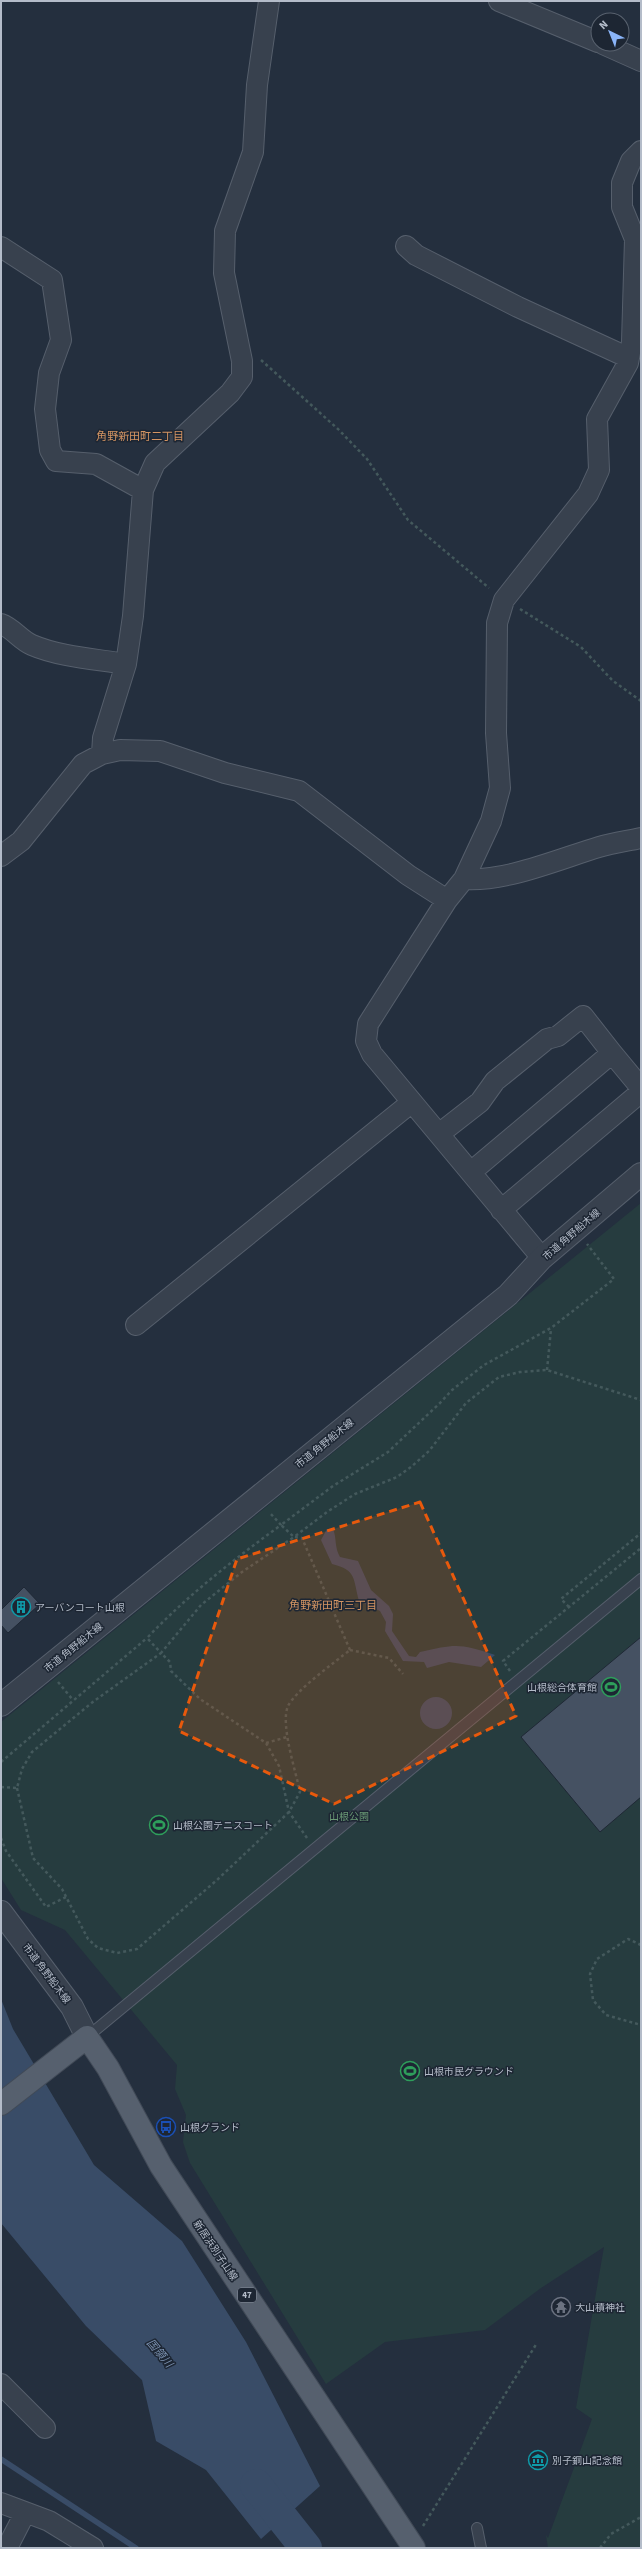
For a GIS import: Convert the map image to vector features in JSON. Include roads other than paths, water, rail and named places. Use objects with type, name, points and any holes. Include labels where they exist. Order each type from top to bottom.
[{"type":"main road","points":[[1,2104],[87,2037]]},
{"type":"main road","name":"新居浜別子山線","points":[[87,2037],[108,2068],[161,2166],[413,2546]]},
{"type":"street","points":[[102,754],[103,738],[126,664],[133,616],[144,490],[155,463],[230,393],[242,377],[242,361],[224,273],[225,231],[253,152],[257,85],[269,1]]},
{"type":"street","points":[[499,1],[590,39]]},
{"type":"street","points":[[621,52],[641,61]]},
{"type":"street","points":[[542,1258],[372,1054],[366,1041],[368,1024],[447,900],[464,878],[491,821],[500,788],[496,733],[497,623],[504,600],[588,494],[599,470],[597,420],[634,355],[635,239],[622,207],[622,183],[631,161],[641,151]]},
{"type":"street","points":[[406,246],[416,255],[518,308],[634,355]]},
{"type":"street","points":[[1,247],[52,280],[61,340],[49,373],[45,409],[50,450],[56,461],[96,464],[144,490]]},
{"type":"street","points":[[1,624],[12,629],[29,644],[44,649],[126,664]]},
{"type":"street","points":[[1,856],[21,841],[83,764],[102,754],[120,750],[160,751],[225,773],[299,792],[408,875],[447,900]]},
{"type":"street","points":[[464,878],[478,880],[554,863],[600,847],[641,838]]},
{"type":"street","points":[[439,1134],[480,1102],[495,1081],[547,1039],[558,1036],[583,1016],[641,1088]]},
{"type":"street","points":[[471,1172],[612,1053]]},
{"type":"street","points":[[501,1210],[641,1092]]},
{"type":"street","points":[[136,1325],[412,1102]]},
{"type":"street","name":"市道 角野船木線","points":[[1,1705],[508,1295],[542,1258],[641,1174]]},
{"type":"street","name":"市道 角野船木線","points":[[1,1912],[72,2007],[87,2037]]},
{"type":"street","points":[[1,2384],[45,2428]]},
{"type":"street","points":[[1,2503],[49,2521],[93,2548]]},
{"type":"street","points":[[7,2548],[25,2513]]},
{"type":"lane","points":[[87,2037],[641,1579]]},
{"type":"lane","points":[[477,2528],[481,2548]]},
{"type":"water","points":[[327,1529],[333,1529],[337,1550],[340,1557],[358,1561],[371,1590],[389,1606],[393,1614],[392,1631],[409,1656],[416,1657],[420,1652],[450,1646],[473,1648],[495,1655],[481,1667],[449,1662],[427,1668],[424,1662],[403,1661],[385,1631],[386,1622],[380,1611],[359,1601],[353,1576],[346,1569],[332,1564],[321,1540]]},
{"type":"water","points":[[433,1697],[439,1697],[449,1704],[452,1713],[451,1719],[445,1726],[439,1729],[433,1729],[423,1722],[420,1716],[420,1710],[427,1700]]},
{"type":"water","points":[[1,1999],[13,2029],[94,2165],[182,2241],[246,2342],[320,2486],[261,2539],[206,2470],[156,2441],[142,2380],[86,2326],[1,2223]]},
{"type":"waterway","points":[[1,2459],[136,2548]]},
{"type":"waterway","name":"国領川","points":[[256,2485],[306,2548]]},
{"type":"place","name":"アーバンコート山根","points":[[21,1607]]},
{"type":"place","name":"山根総合体育館","points":[[611,1687]]},
{"type":"place","name":"山根公園テニスコート","points":[[159,1825]]},
{"type":"place","name":"山根市民グラウンド","points":[[410,2071]]},
{"type":"place","name":"山根グランド","points":[[166,2127]]},
{"type":"place","name":"大山積神社","points":[[561,2307]]},
{"type":"place","name":"別子銅山記念館","points":[[538,2460]]},
{"type":"district","name":"角野新田町二丁目","points":[[140,436]]},
{"type":"district","name":"角野新田町三丁目","points":[[333,1605]]},
{"type":"park label","name":"山根公園","points":[[349,1816]]}]
